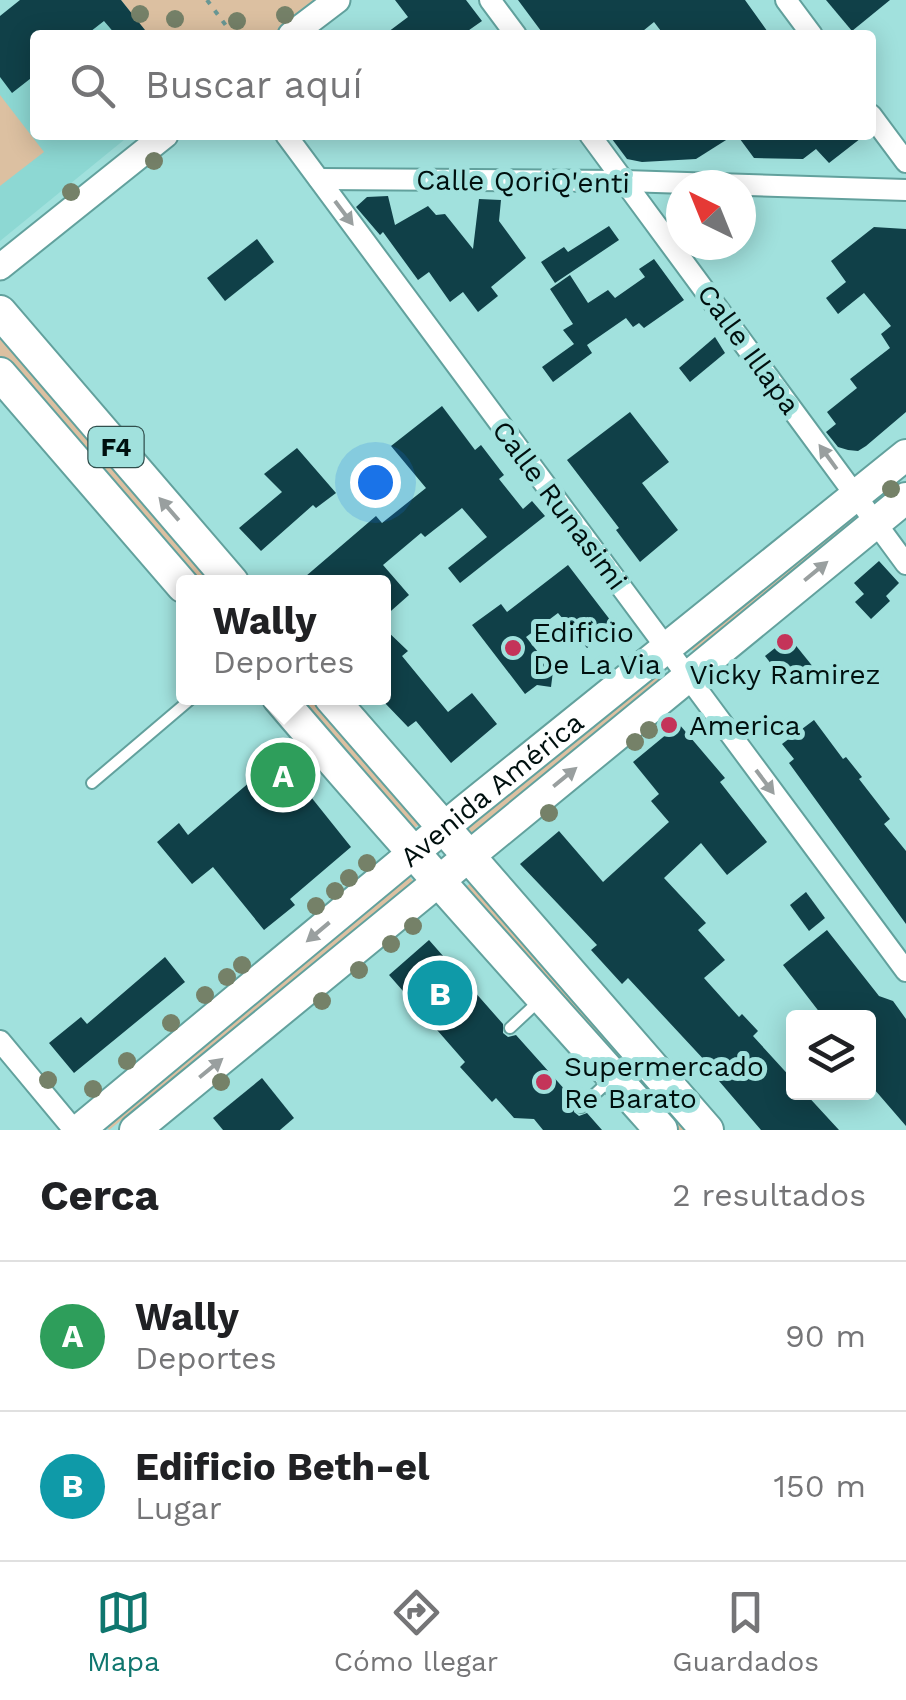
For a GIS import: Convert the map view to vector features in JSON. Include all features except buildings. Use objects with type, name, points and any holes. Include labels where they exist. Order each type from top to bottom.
[{"type":"highway","name":"F4","points":[[0,312],[226,575]]},
{"type":"highway","name":"F4","points":[[1,376],[176,578]]},
{"type":"highway","points":[[284,705],[660,1130]]},
{"type":"highway","points":[[337,705],[707,1130]]},
{"type":"main road","name":"Avenida América","points":[[76,1130],[906,455]]},
{"type":"main road","name":"Avenida América","points":[[135,1130],[906,498]]},
{"type":"street","points":[[298,30],[337,0]]},
{"type":"street","points":[[490,0],[512,30]]},
{"type":"street","points":[[786,0],[808,30]]},
{"type":"street","points":[[876,121],[906,162]]},
{"type":"street","points":[[0,267],[159,140]]},
{"type":"street","name":"Calle Runasimi","points":[[290,140],[906,970]]},
{"type":"street","name":"Calle Illapa","points":[[594,140],[906,564]]},
{"type":"street","name":"Calle QoriQ'enti","points":[[319,179],[906,190]]},
{"type":"street","points":[[0,1041],[76,1130]]},
{"type":"lane","points":[[92,783],[184,705]]},
{"type":"lane","points":[[510,1028],[543,997]]},
{"type":"lane","points":[[581,1107],[614,1077]]},
{"type":"path","points":[[207,0],[229,30]]},
{"type":"shaded area","points":[[20,0],[121,0],[145,30],[30,30],[30,140],[124,140],[0,241],[0,16]]},
{"type":"shaded area","points":[[121,0],[319,0],[280,30],[144,30]]},
{"type":"shaded area","points":[[0,95],[30,134],[30,140],[35,140],[44,152],[0,186]]},
{"type":"shaded area","points":[[0,332],[211,575],[186,575],[0,360]]},
{"type":"shaded area","points":[[853,514],[859,521],[695,653],[689,646]]},
{"type":"shaded area","points":[[659,670],[665,677],[473,834],[467,827]]},
{"type":"shaded area","points":[[297,705],[322,705],[424,821],[408,833]]},
{"type":"shaded area","points":[[408,875],[415,883],[109,1130],[105,1124]]},
{"type":"shaded area","points":[[471,883],[687,1130],[677,1130],[464,888]]},
{"type":"place","name":"Vicky Ramirez","points":[[785,642]]},
{"type":"place","name":"Edificio De La Via","points":[[513,648]]},
{"type":"place","name":"America","points":[[669,725]]},
{"type":"place","name":"Wally","points":[[283,775]]},
{"type":"place","name":"Edificio Beth-el","points":[[440,993]]},
{"type":"place","name":"Supermercado Re Barato","points":[[544,1082]]}]
